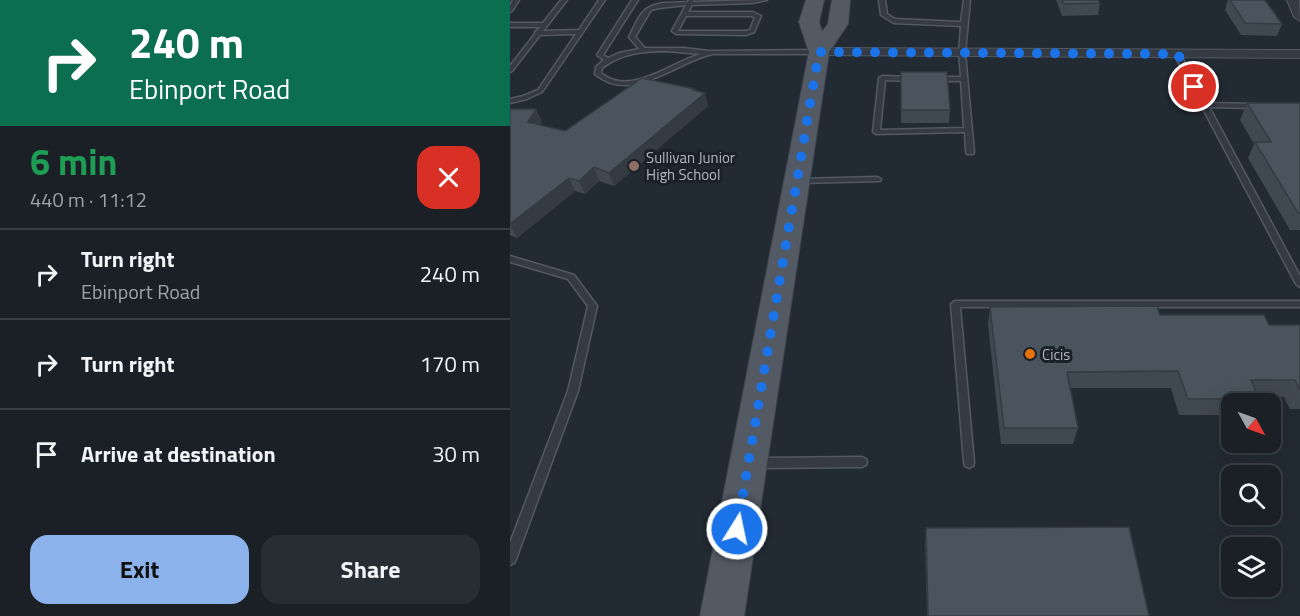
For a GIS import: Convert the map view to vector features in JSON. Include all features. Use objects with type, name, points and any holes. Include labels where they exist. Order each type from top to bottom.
[{"type":"main road","points":[[815,0],[809,22],[819,52]]},
{"type":"main road","points":[[723,616],[819,52],[838,24],[842,0]]},
{"type":"street","points":[[1293,0],[1300,17]]},
{"type":"street","points":[[819,52],[1300,54]]},
{"type":"lane","points":[[510,10],[516,0]]},
{"type":"lane","points":[[510,70],[564,0]]},
{"type":"lane","points":[[510,101],[525,98],[540,91],[602,0]]},
{"type":"lane","points":[[606,59],[600,56],[635,0]]},
{"type":"lane","points":[[644,51],[632,37],[648,10],[656,4],[691,0],[764,0]]},
{"type":"lane","points":[[684,14],[753,14],[758,16],[752,30],[746,33],[678,33],[675,31],[691,0]]},
{"type":"lane","points":[[882,0],[884,15],[894,21],[964,24]]},
{"type":"lane","points":[[967,0],[962,53],[970,152]]},
{"type":"lane","points":[[510,25],[543,25]]},
{"type":"lane","points":[[537,33],[580,32]]},
{"type":"lane","points":[[710,53],[685,61],[656,76],[628,84],[607,82],[598,74],[599,67],[606,59],[624,53],[644,51],[819,52]]},
{"type":"lane","points":[[1178,54],[1300,284]]},
{"type":"lane","points":[[917,79],[882,78],[876,132],[968,130]]},
{"type":"lane","points":[[929,79],[964,79]]},
{"type":"lane","points":[[1204,105],[1268,106]]},
{"type":"lane","points":[[797,181],[877,179]]},
{"type":"lane","points":[[510,259],[571,278],[593,306],[573,391],[510,559]]},
{"type":"lane","points":[[969,463],[955,304],[1300,304]]},
{"type":"lane","points":[[749,463],[862,462]]},
{"type":"building","points":[[1062,0],[1098,0],[1100,3],[1064,4]]},
{"type":"building","points":[[1230,0],[1265,0],[1282,24],[1245,23]]},
{"type":"building","points":[[901,72],[947,72],[950,110],[901,110]]},
{"type":"building","points":[[642,78],[705,93],[609,173],[594,167],[579,181],[569,178],[510,224],[510,109],[536,109],[528,122],[565,131]]},
{"type":"building","points":[[1247,103],[1300,103],[1300,213],[1255,142],[1271,142]]},
{"type":"building","points":[[1157,306],[1160,315],[1264,315],[1269,325],[1300,325],[1300,390],[1295,380],[1251,380],[1256,393],[1221,393],[1221,399],[1188,399],[1178,371],[1067,372],[1078,428],[1004,428],[990,307]]},
{"type":"building","points":[[1129,527],[1149,616],[928,616],[926,528]]},
{"type":"place","name":"Sullivan Junior High School","points":[[634,166]]},
{"type":"place","name":"Cicis","points":[[1030,354]]},
{"type":"route","points":[[737,529],[819,52],[1178,54],[1194,87]]}]
